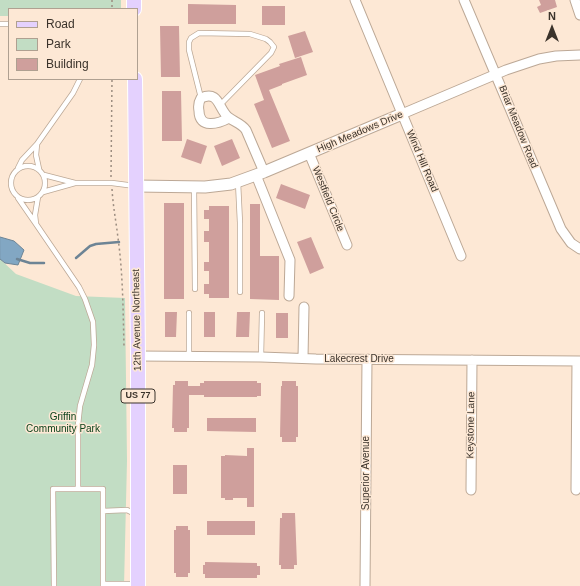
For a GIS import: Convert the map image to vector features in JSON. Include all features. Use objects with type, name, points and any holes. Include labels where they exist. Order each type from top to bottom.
[{"type":"main road","name":"12th Avenue Northeast","points":[[135,80],[138,356],[138,585]]},
{"type":"street","name":"Wind Hill Road","points":[[355,0],[461,256]]},
{"type":"street","name":"Briar Meadow Road","points":[[464,0],[561,229],[571,243],[580,249]]},
{"type":"street","points":[[575,0],[580,15]]},
{"type":"street","name":"High Meadows Drive","points":[[136,186],[194,188],[238,182],[496,74],[548,57],[580,55]]},
{"type":"street","points":[[229,118],[215,124],[205,123],[202,121],[199,115],[198,105],[201,98],[207,96],[214,98],[229,118],[238,122],[246,130],[290,260],[289,296]]},
{"type":"street","name":"Westfield Circle","points":[[309,153],[347,245]]},
{"type":"street","points":[[303,358],[304,307]]},
{"type":"street","name":"Lakecrest Drive","points":[[138,356],[579,361]]},
{"type":"street","name":"Superior Avenue","points":[[365,586],[367,359]]},
{"type":"street","name":"Keystone Lane","points":[[471,490],[472,360]]},
{"type":"street","points":[[576,490],[579,361]]},
{"type":"lane","points":[[201,98],[189,50],[189,42],[191,38],[199,33],[250,34],[259,36],[270,42],[274,47],[271,53],[220,105]]},
{"type":"lane","points":[[78,489],[78,426],[80,406],[92,365],[94,345],[93,322],[79,286],[13,192],[11,181],[22,160],[37,144],[73,93],[80,80]]},
{"type":"lane","points":[[37,144],[36,155],[39,169]]},
{"type":"lane","points":[[13,192],[17,196],[27,200],[38,197],[43,192],[46,182],[44,175],[39,169],[32,166],[26,165],[16,170]]},
{"type":"lane","points":[[44,175],[74,183],[112,183],[136,186]]},
{"type":"lane","points":[[238,182],[240,223],[240,292]]},
{"type":"lane","points":[[43,192],[74,183]]},
{"type":"lane","points":[[194,188],[194,289]]},
{"type":"lane","points":[[36,224],[35,215],[38,197]]},
{"type":"lane","points":[[189,313],[189,357]]},
{"type":"lane","points":[[261,357],[262,313]]},
{"type":"lane","points":[[54,586],[53,489],[103,489],[103,585],[138,585]]},
{"type":"lane","points":[[103,511],[127,510],[138,515]]},
{"type":"path","points":[[112,80],[112,206],[121,263],[124,346]]},
{"type":"green space","points":[[0,0],[121,0],[121,8],[8,8],[8,16],[0,16]]},
{"type":"green space","name":"Griffin Community Park","points":[[0,259],[16,274],[76,296],[125,298],[127,461],[124,586],[0,586]]},
{"type":"water","points":[[0,237],[14,241],[24,250],[18,265],[5,263],[0,259]]},
{"type":"building","points":[[539,0],[555,0],[557,7],[540,13],[537,7],[541,5]]},
{"type":"building","points":[[188,4],[236,5],[236,24],[188,24]]},
{"type":"building","points":[[262,6],[285,6],[285,25],[262,25]]},
{"type":"building","points":[[160,26],[179,26],[180,77],[161,77]]},
{"type":"building","points":[[305,31],[313,52],[295,58],[288,36]]},
{"type":"building","points":[[301,57],[307,75],[269,90],[290,141],[272,148],[254,104],[264,100],[255,75],[280,66],[279,64]]},
{"type":"building","points":[[162,91],[181,91],[182,141],[162,141]]},
{"type":"building","points":[[187,139],[207,146],[201,164],[181,157]]},
{"type":"building","points":[[232,139],[240,158],[222,166],[214,146]]},
{"type":"building","points":[[281,184],[310,195],[305,209],[276,198]]},
{"type":"building","points":[[164,203],[184,203],[184,299],[164,299]]},
{"type":"building","points":[[250,204],[260,204],[260,256],[279,256],[279,300],[250,299]]},
{"type":"building","points":[[209,206],[229,206],[229,298],[209,298],[209,294],[204,294],[204,284],[209,284],[209,271],[204,271],[204,262],[209,262],[209,242],[204,242],[204,231],[209,231],[209,219],[204,219],[204,210],[209,210]]},
{"type":"building","points":[[311,237],[324,268],[310,274],[297,242]]},
{"type":"building","points":[[165,312],[177,312],[176,337],[165,337]]},
{"type":"building","points":[[204,312],[215,312],[215,337],[204,337]]},
{"type":"building","points":[[237,312],[250,312],[249,337],[236,337]]},
{"type":"building","points":[[276,313],[288,313],[288,338],[276,338]]},
{"type":"building","points":[[175,381],[188,381],[188,386],[200,386],[200,383],[204,383],[204,381],[257,381],[257,383],[261,383],[261,396],[204,397],[204,395],[189,395],[189,428],[187,428],[187,432],[174,432],[174,428],[172,428],[173,385],[175,385]]},
{"type":"building","points":[[282,381],[296,381],[296,386],[298,386],[298,437],[296,437],[296,442],[282,442],[282,437],[280,437]]},
{"type":"building","points":[[207,418],[256,418],[256,432],[207,431]]},
{"type":"building","points":[[247,448],[254,448],[254,507],[247,507],[247,498],[233,498],[233,500],[225,500],[225,498],[221,498],[221,456],[247,456]]},
{"type":"building","points":[[173,465],[187,465],[187,494],[173,494]]},
{"type":"building","points":[[282,513],[295,513],[297,565],[294,565],[294,569],[281,569],[281,565],[279,565],[280,518],[282,518]]},
{"type":"building","points":[[207,521],[255,521],[255,535],[207,535]]},
{"type":"building","points":[[176,526],[188,526],[188,530],[190,530],[190,573],[188,573],[188,577],[176,577],[176,573],[174,573],[174,530],[176,530]]},
{"type":"building","points":[[205,562],[257,563],[257,566],[260,566],[260,575],[257,575],[257,578],[205,578],[205,574],[203,574],[203,565],[205,565]]},
{"type":"waterway","points":[[76,258],[90,246],[119,242]]},
{"type":"waterway","points":[[17,259],[30,263],[44,263]]}]
